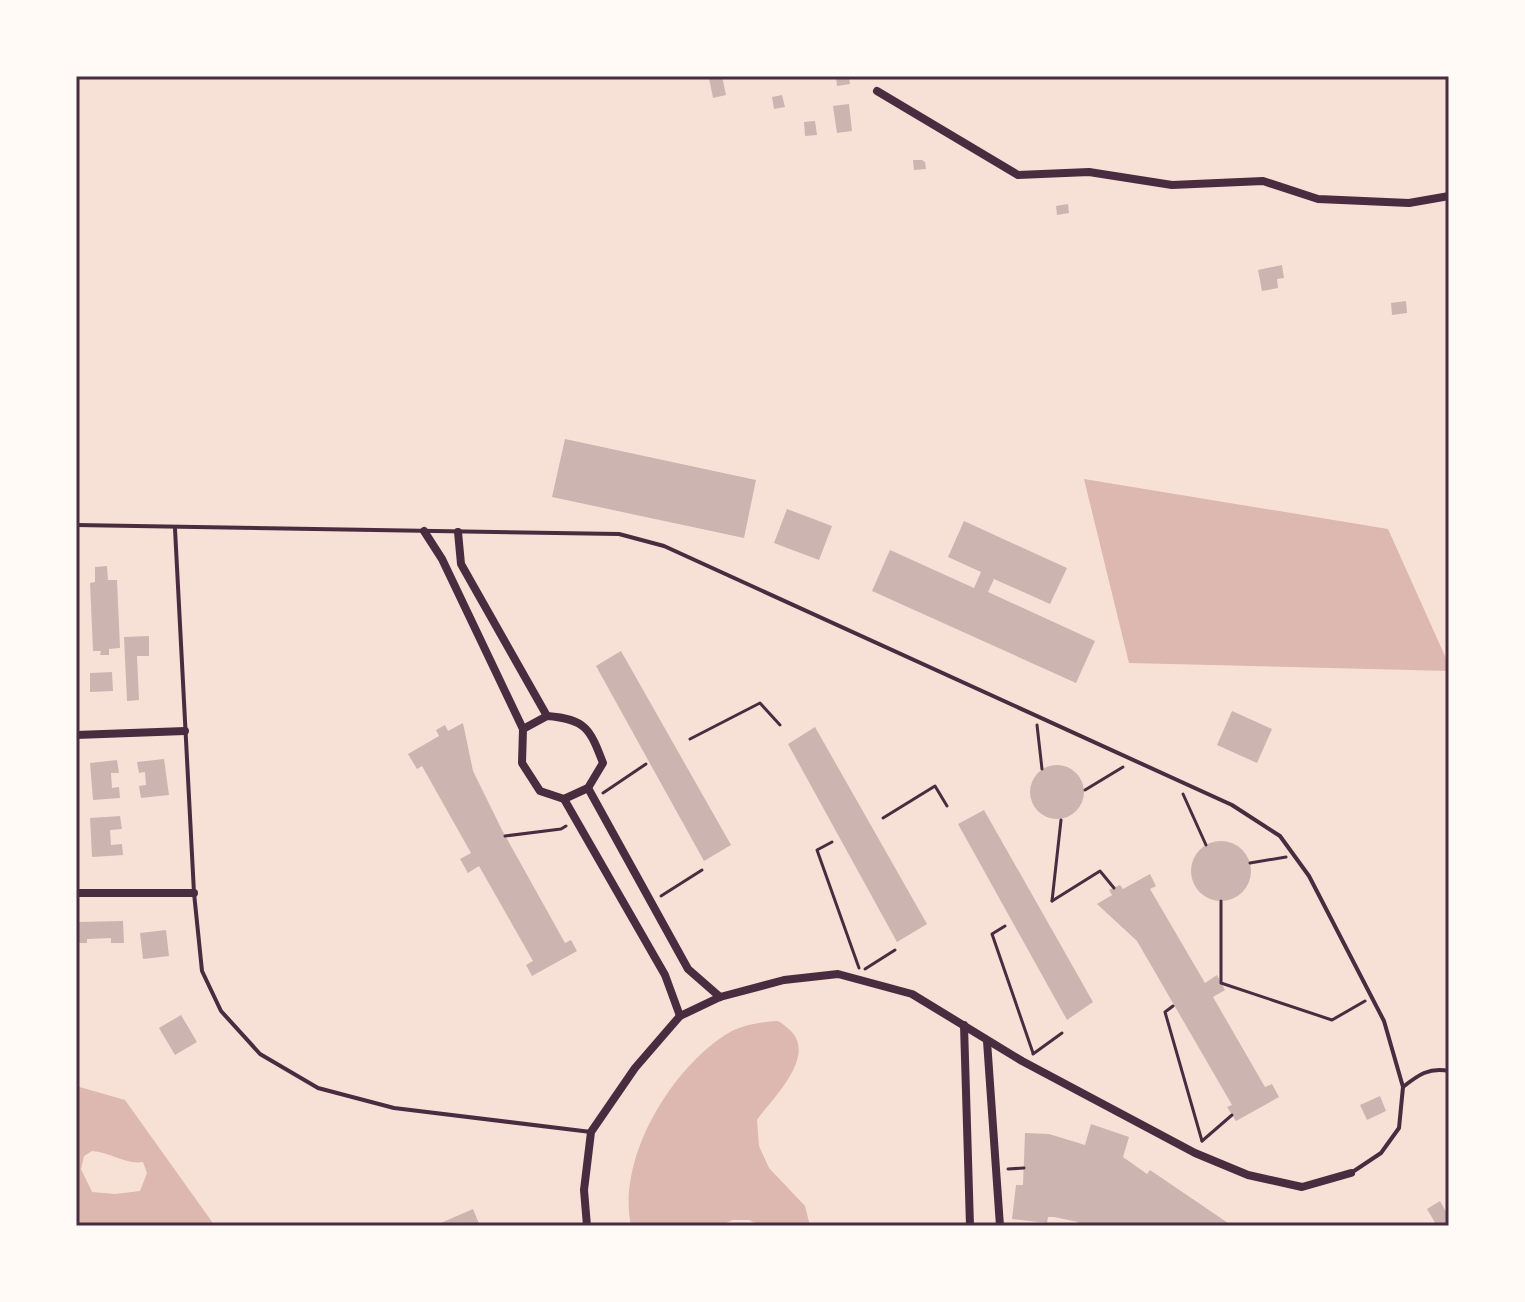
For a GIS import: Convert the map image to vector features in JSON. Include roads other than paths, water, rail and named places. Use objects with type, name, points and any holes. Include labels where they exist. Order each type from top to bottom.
[{"type":"street","points":[[877,91],[1018,175],[1089,172],[1172,185],[1263,181],[1318,199],[1409,203],[1449,196]]},
{"type":"street","points":[[424,531],[442,559],[523,729],[522,763],[540,791],[564,799],[665,975],[680,1016]]},
{"type":"street","points":[[458,532],[461,564],[547,716]]},
{"type":"street","points":[[523,729],[547,716],[569,718],[591,733],[603,763],[588,788],[564,799]]},
{"type":"street","points":[[76,735],[185,731]]},
{"type":"street","points":[[588,788],[688,969],[720,997]]},
{"type":"street","points":[[76,893],[194,893]]},
{"type":"street","points":[[587,1226],[584,1190],[591,1132],[635,1068],[680,1016],[720,997],[784,980],[838,974],[912,994],[1022,1061],[1190,1151],[1248,1175],[1302,1187],[1351,1173]]},
{"type":"street","points":[[964,1025],[970,1226]]},
{"type":"street","points":[[987,1041],[1000,1226]]},
{"type":"lane","points":[[76,525],[619,534],[664,546],[1232,805],[1280,836],[1309,876],[1384,1021],[1403,1087],[1399,1128],[1381,1153],[1351,1173]]},
{"type":"lane","points":[[175,528],[194,893],[202,971],[221,1011],[260,1054],[318,1088],[394,1108],[591,1132]]},
{"type":"lane","points":[[1403,1087],[1418,1074],[1437,1069],[1449,1071]]}]
